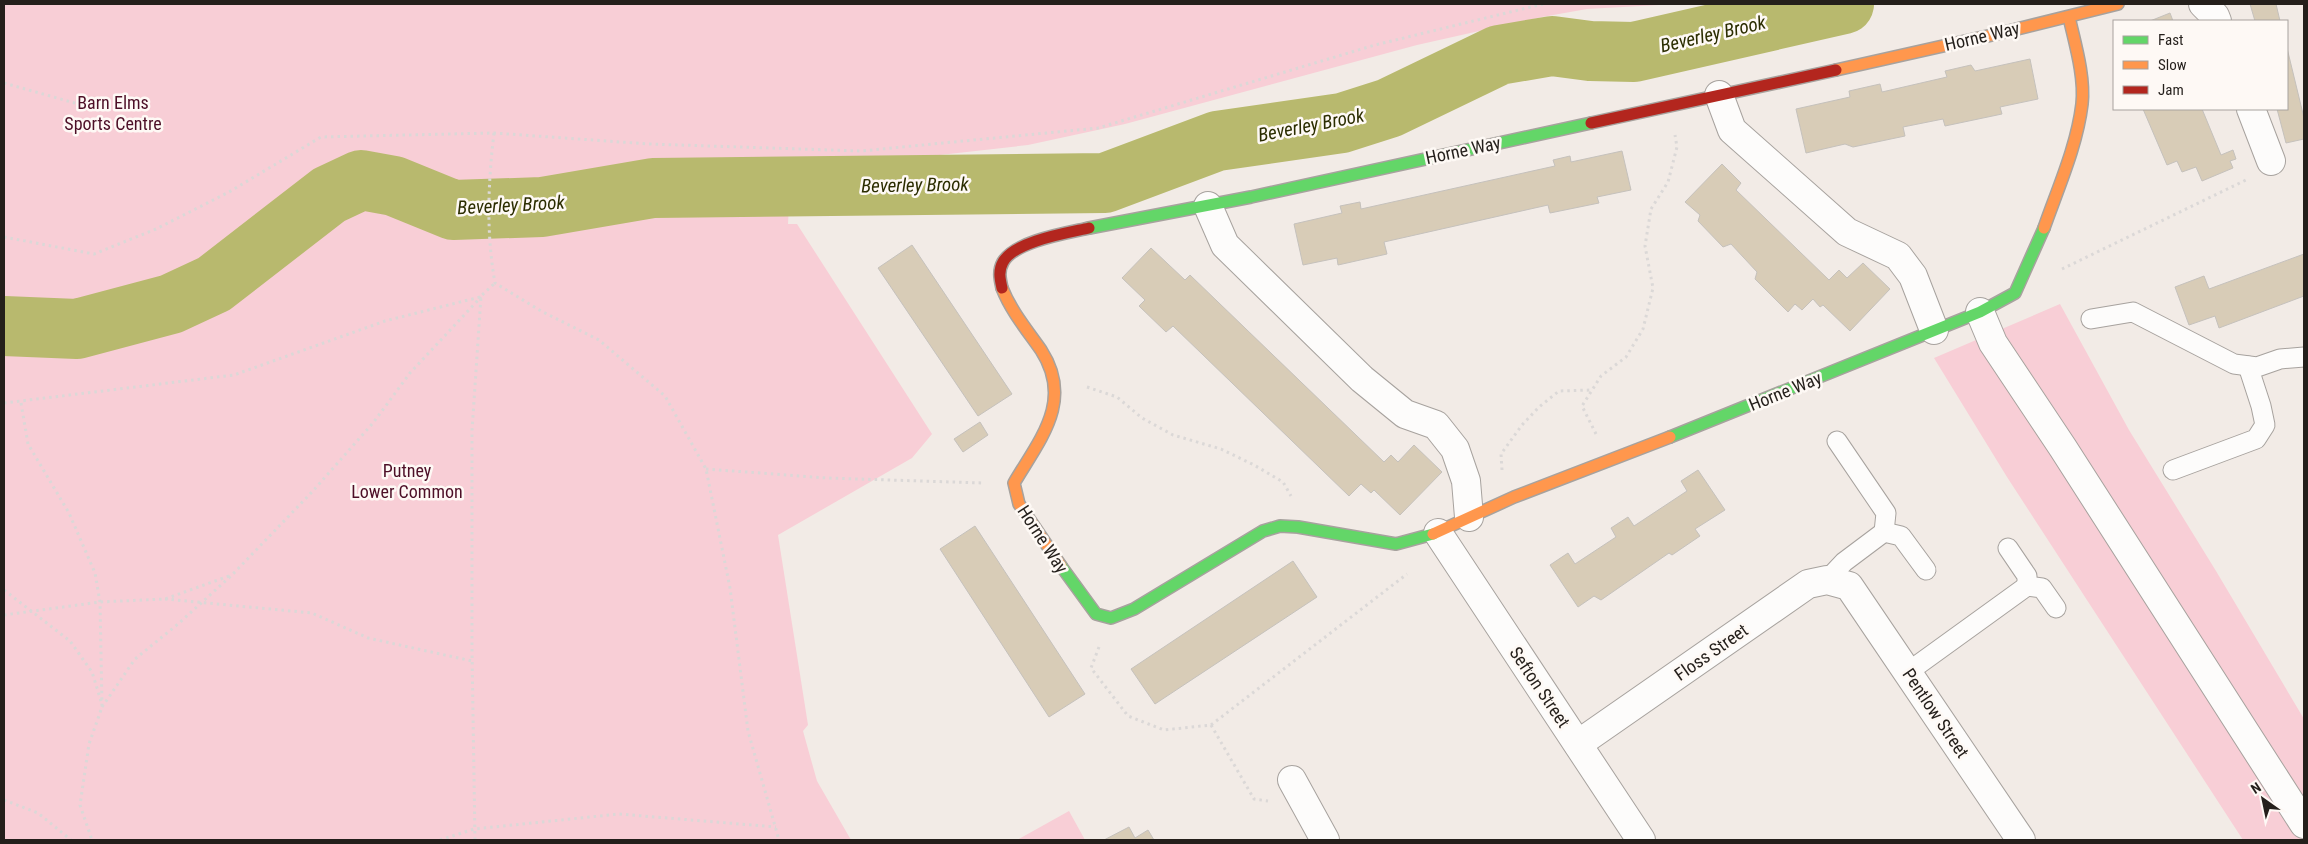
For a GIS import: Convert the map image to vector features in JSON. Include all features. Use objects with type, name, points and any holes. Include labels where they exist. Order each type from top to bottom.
[{"type":"street","name":"Horne Way","points":[[2069,16],[2079,62],[2082,102],[2072,152],[2038,246],[2015,293],[1980,312],[1608,462],[1514,497],[1469,517],[1441,539],[1396,544],[1280,526],[1262,531],[1134,609],[1111,618],[1096,614],[1019,504],[1014,483],[1047,424],[1054,405],[1055,382],[1048,360],[1000,287],[1000,266],[1011,253],[1028,244],[1080,231],[1208,206],[1719,95],[2118,4]]},
{"type":"street","points":[[2203,4],[2217,20]]},
{"type":"street","points":[[1719,95],[1732,130],[1847,232],[1898,256],[1913,276],[1934,330]]},
{"type":"street","points":[[2251,110],[2272,161]]},
{"type":"street","points":[[1208,206],[1225,245],[1362,379],[1405,414],[1436,425],[1455,449],[1466,481],[1469,517]]},
{"type":"street","points":[[1980,312],[1993,343],[2068,456],[2304,824]]},
{"type":"street","name":"Sefton Street","points":[[1441,539],[1641,840]]},
{"type":"street","name":"Pentlow Street","points":[[1838,583],[1908,672],[2021,840]]},
{"type":"street","name":"Floss Street","points":[[1578,744],[1808,584],[1838,583]]},
{"type":"street","points":[[1292,780],[1325,840]]},
{"type":"lane","points":[[2091,319],[2133,312],[2234,364],[2257,367],[2280,359],[2304,357]]},
{"type":"lane","points":[[2172,470],[2256,439],[2265,425],[2248,366]]},
{"type":"lane","points":[[1837,441],[1886,513],[1884,532],[1844,562],[1838,583]]},
{"type":"lane","points":[[1884,532],[1901,536],[1926,570]]},
{"type":"lane","points":[[2008,548],[2027,576],[2027,586]]},
{"type":"lane","points":[[1908,672],[2027,586],[2042,588],[2056,608]]},
{"type":"path","points":[[4,237],[94,254],[156,230],[229,192],[321,137],[494,133],[649,144],[862,152],[1098,128],[1375,45],[1543,4]]},
{"type":"path","points":[[4,83],[103,111]]},
{"type":"path","points":[[1608,462],[1582,406],[1601,376],[1626,357],[1644,329],[1653,288],[1645,246],[1651,208],[1668,182],[1677,147],[1672,105]]},
{"type":"path","points":[[494,133],[488,185],[490,253],[495,283],[541,311],[599,340],[665,396],[706,469],[730,588],[748,731],[779,840]]},
{"type":"path","points":[[2058,272],[2256,175],[2272,161]]},
{"type":"path","points":[[92,840],[80,805],[89,744],[102,707],[135,659],[232,575],[312,492],[373,423],[410,373],[495,283]]},
{"type":"path","points":[[4,403],[21,403],[234,375],[385,321],[481,296]]},
{"type":"path","points":[[475,840],[472,661],[472,431],[481,296]]},
{"type":"path","points":[[1055,382],[1085,386],[1117,397],[1142,418],[1173,435],[1221,449],[1283,482],[1296,503],[1298,528]]},
{"type":"path","points":[[1514,497],[1502,472],[1501,454],[1517,432],[1539,407],[1559,391],[1592,390]]},
{"type":"path","points":[[21,403],[28,444],[69,513],[95,573],[100,602],[102,707]]},
{"type":"path","points":[[706,469],[828,478],[1014,483]]},
{"type":"path","points":[[1111,618],[1091,668],[1128,716],[1164,730],[1211,725],[1441,539]]},
{"type":"path","points":[[165,599],[232,575]]},
{"type":"path","points":[[4,590],[70,641],[92,672],[102,707]]},
{"type":"path","points":[[4,615],[100,602],[165,599],[202,602],[312,613],[368,638],[472,661]]},
{"type":"path","points":[[1211,725],[1254,799],[1307,807]]},
{"type":"path","points":[[4,800],[38,813],[71,840]]},
{"type":"path","points":[[440,840],[474,829],[619,814],[776,827]]},
{"type":"green space","name":"Putney Lower Common","points":[[4,4],[1677,4],[1587,9],[1542,17],[1417,45],[1125,124],[1028,145],[840,164],[791,163],[788,224],[797,224],[932,434],[912,458],[778,535],[808,725],[803,731],[817,781],[851,840],[4,840]]},
{"type":"green space","points":[[2060,304],[2129,430],[2304,719],[2304,840],[2243,840],[2007,477],[1934,358]]},
{"type":"green space","points":[[1069,811],[1085,840],[1017,840]]},
{"type":"building","points":[[2250,4],[2276,4],[2280,20],[2255,20]]},
{"type":"building","points":[[2170,13],[2173,20],[2152,20]]},
{"type":"building","points":[[2288,52],[2304,118],[2304,139],[2286,143],[2277,110],[2288,110]]},
{"type":"building","points":[[2030,59],[2038,99],[2000,107],[2002,114],[1945,126],[1943,119],[1903,127],[1905,136],[1853,147],[1845,144],[1806,153],[1796,109],[1850,97],[1849,91],[1880,84],[1882,92],[1947,77],[1945,71],[1971,65],[1975,71]]},
{"type":"building","points":[[2143,110],[2202,110],[2221,155],[2233,150],[2236,159],[2230,161],[2233,168],[2202,181],[2196,167],[2182,172],[2177,161],[2167,165]]},
{"type":"building","points":[[1622,151],[1631,190],[1597,197],[1599,203],[1550,213],[1548,205],[1384,242],[1387,254],[1338,265],[1337,258],[1303,265],[1294,224],[1342,213],[1340,206],[1360,202],[1361,209],[1555,166],[1553,160],[1570,156],[1571,162]]},
{"type":"building","points":[[1722,164],[1741,183],[1736,190],[1829,280],[1839,270],[1847,278],[1863,263],[1890,289],[1850,331],[1823,305],[1820,307],[1813,299],[1802,310],[1795,304],[1788,312],[1755,279],[1757,272],[1731,244],[1723,247],[1698,221],[1700,215],[1685,202]]},
{"type":"building","points":[[912,245],[1012,394],[978,416],[878,268]]},
{"type":"building","points":[[1151,248],[1185,280],[1190,275],[1384,462],[1391,455],[1398,462],[1414,445],[1442,472],[1400,515],[1374,490],[1371,493],[1361,484],[1349,496],[1173,326],[1166,332],[1139,306],[1145,300],[1122,278]]},
{"type":"building","points":[[2304,254],[2304,296],[2219,328],[2215,316],[2189,325],[2175,287],[2204,276],[2209,289]]},
{"type":"building","points":[[980,422],[988,435],[963,452],[954,439]]},
{"type":"building","points":[[1698,470],[1725,510],[1695,529],[1700,536],[1672,555],[1669,553],[1601,600],[1594,596],[1578,607],[1550,565],[1568,553],[1575,564],[1616,537],[1611,528],[1628,517],[1634,526],[1687,491],[1681,481]]},
{"type":"building","points":[[975,526],[1085,694],[1049,717],[940,549]]},
{"type":"building","points":[[1293,561],[1317,597],[1155,704],[1131,669]]},
{"type":"building","points":[[1129,827],[1135,838],[1148,830],[1154,840],[1104,840]]},
{"type":"waterway","name":"Beverley Brook","points":[[4,326],[77,329],[171,304],[214,284],[329,195],[361,180],[394,186],[453,210],[542,207],[653,188],[1105,183],[1217,141],[1342,123],[1389,108],[1499,55],[1552,46],[1590,51],[1634,52],[1844,4]]},
{"type":"traffic: fast","points":[[1089,228],[1251,197],[1591,123]]},
{"type":"traffic: fast","points":[[1670,437],[1980,312],[2015,293],[2044,228]]},
{"type":"traffic: fast","points":[[1061,566],[1096,614],[1111,618],[1134,609],[1263,531],[1280,526],[1298,527],[1396,544],[1433,534]]},
{"type":"traffic: slow","points":[[1836,70],[2001,33],[2118,4]]},
{"type":"traffic: slow","points":[[2044,228],[2076,135],[2082,104],[2081,71],[2069,17]]},
{"type":"traffic: slow","points":[[1002,288],[1015,312],[1041,350],[1050,369],[1054,386],[1054,403],[1050,419],[1043,435],[1014,483],[1019,504],[1061,566]]},
{"type":"traffic: slow","points":[[1433,534],[1514,497],[1670,437]]},
{"type":"traffic: jam","points":[[1591,123],[1836,70]]},
{"type":"traffic: jam","points":[[1002,288],[1000,269],[1009,255],[1030,243],[1055,235],[1089,228]]},
{"type":"park label","name":"Barn Elms Sports Centre","points":[[113,112]]}]
